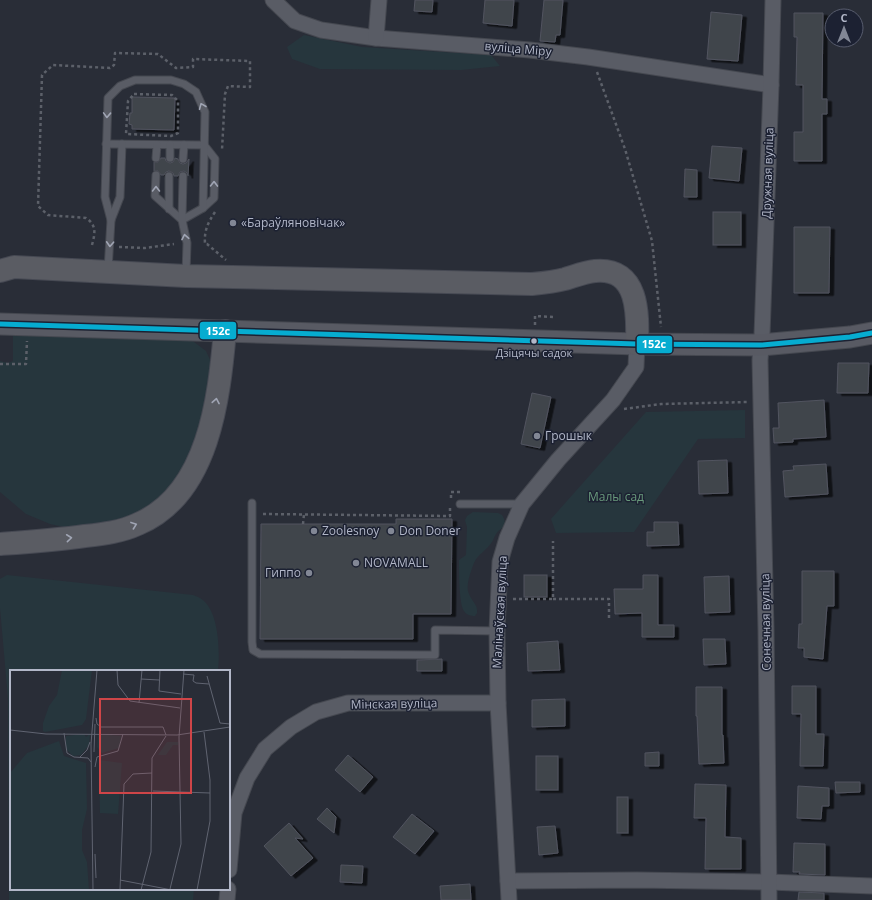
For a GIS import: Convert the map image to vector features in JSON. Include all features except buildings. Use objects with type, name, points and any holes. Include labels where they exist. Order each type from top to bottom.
[{"type":"highway","points":[[5,266],[186,276],[532,284],[553,282],[584,273],[606,271],[616,274],[624,279],[631,288],[637,312],[637,344]]},
{"type":"highway","points":[[0,544],[68,538],[118,531],[139,524],[158,513],[174,499],[185,486],[193,472],[200,456],[213,415],[219,383],[225,331]]},
{"type":"main road","points":[[0,324],[637,344],[761,345],[850,337],[872,333]]},
{"type":"street","name":"вуліца Міру","points":[[273,0],[295,21],[321,30],[376,38],[530,50],[771,85]]},
{"type":"street","points":[[376,38],[379,0]]},
{"type":"street","name":"Дружная вуліца","points":[[761,345],[773,0]]},
{"type":"street","name":"Малінаўская вуліца","points":[[508,900],[498,703],[497,631],[500,562],[507,538],[522,504],[558,460],[614,400],[636,367],[637,344]]},
{"type":"street","name":"Сонечная вуліца","points":[[761,345],[769,900]]},
{"type":"street","name":"Мінская вуліца","points":[[230,859],[234,813],[247,778],[265,749],[291,727],[316,712],[348,703],[498,703]]},
{"type":"street","points":[[508,881],[637,880],[769,882],[872,886]]},
{"type":"street","points":[[227,900],[228,890]]},
{"type":"lane","points":[[111,220],[104,197],[108,98],[120,86],[135,80],[171,80],[184,84],[196,92],[205,112],[203,208]]},
{"type":"lane","points":[[106,144],[204,145],[215,159],[214,198],[203,208],[182,220]]},
{"type":"lane","points":[[108,272],[111,220],[120,197],[122,144]]},
{"type":"lane","points":[[156,158],[157,144]]},
{"type":"lane","points":[[170,144],[170,158]]},
{"type":"lane","points":[[183,159],[184,144]]},
{"type":"lane","points":[[156,175],[155,196],[182,220]]},
{"type":"lane","points":[[169,176],[169,209]]},
{"type":"lane","points":[[183,176],[182,220],[187,243],[186,276]]},
{"type":"lane","points":[[252,503],[252,642],[253,650],[260,654],[435,655],[435,630],[497,631]]},
{"type":"lane","points":[[460,504],[522,504]]},
{"type":"path","points":[[92,245],[95,236],[95,226],[91,221],[86,218],[48,215],[38,206],[42,75],[53,65],[110,68],[114,65],[115,53],[158,54],[176,68],[193,67],[193,59],[250,61],[250,87],[228,86],[224,94],[222,150]]},
{"type":"path","points":[[592,58],[625,149],[652,241],[661,330]]},
{"type":"path","points":[[134,94],[172,94],[178,101],[178,133],[171,136],[126,134],[128,101],[134,94]]},
{"type":"path","points":[[205,244],[204,235],[206,226],[219,206]]},
{"type":"path","points":[[119,247],[145,248],[174,244]]},
{"type":"path","points":[[0,364],[26,364],[27,324]]},
{"type":"path","points":[[617,410],[660,404],[761,402]]},
{"type":"path","points":[[263,514],[404,517],[450,516],[451,492],[469,493]]},
{"type":"path","points":[[303,524],[304,514]]},
{"type":"path","points":[[553,541],[553,599]]},
{"type":"path","points":[[513,599],[609,599],[609,618]]},
{"type":"green space","points":[[304,35],[362,47],[491,55],[500,66],[461,70],[320,69],[292,59],[287,47]]},
{"type":"green space","points":[[13,335],[185,338],[194,342],[206,351],[211,365],[204,412],[192,453],[178,480],[151,506],[123,522],[73,529],[50,524],[26,514],[0,492],[0,361],[8,363],[13,361]]},
{"type":"green space","name":"Малы сад","points":[[745,410],[745,438],[698,439],[634,532],[556,533],[551,519],[646,412]]},
{"type":"green space","points":[[473,512],[498,513],[502,515],[505,522],[490,545],[476,560],[470,574],[468,591],[477,607],[477,613],[475,616],[466,613],[462,607],[459,572],[459,560],[466,555],[467,527],[465,520],[467,516]]},
{"type":"green space","points":[[7,575],[193,595],[203,600],[209,607],[216,624],[219,654],[218,670],[10,670],[10,890],[194,890],[193,900],[9,900],[8,699],[0,608],[0,579]]},
{"type":"transit line","name":"152с","points":[[0,324],[637,344],[761,345],[850,337],[872,333]]},
{"type":"place","name":"«Бараўляновічак»","points":[[233,223]]},
{"type":"place","name":"Дзіцячы садок","points":[[534,341]]},
{"type":"place","name":"Грошык","points":[[537,436]]},
{"type":"place","name":"Zoolesnoy","points":[[314,531]]},
{"type":"place","name":"Don Doner","points":[[391,531]]},
{"type":"place","name":"NOVAMALL","points":[[356,563]]},
{"type":"place","name":"Гиппо","points":[[309,573]]}]
